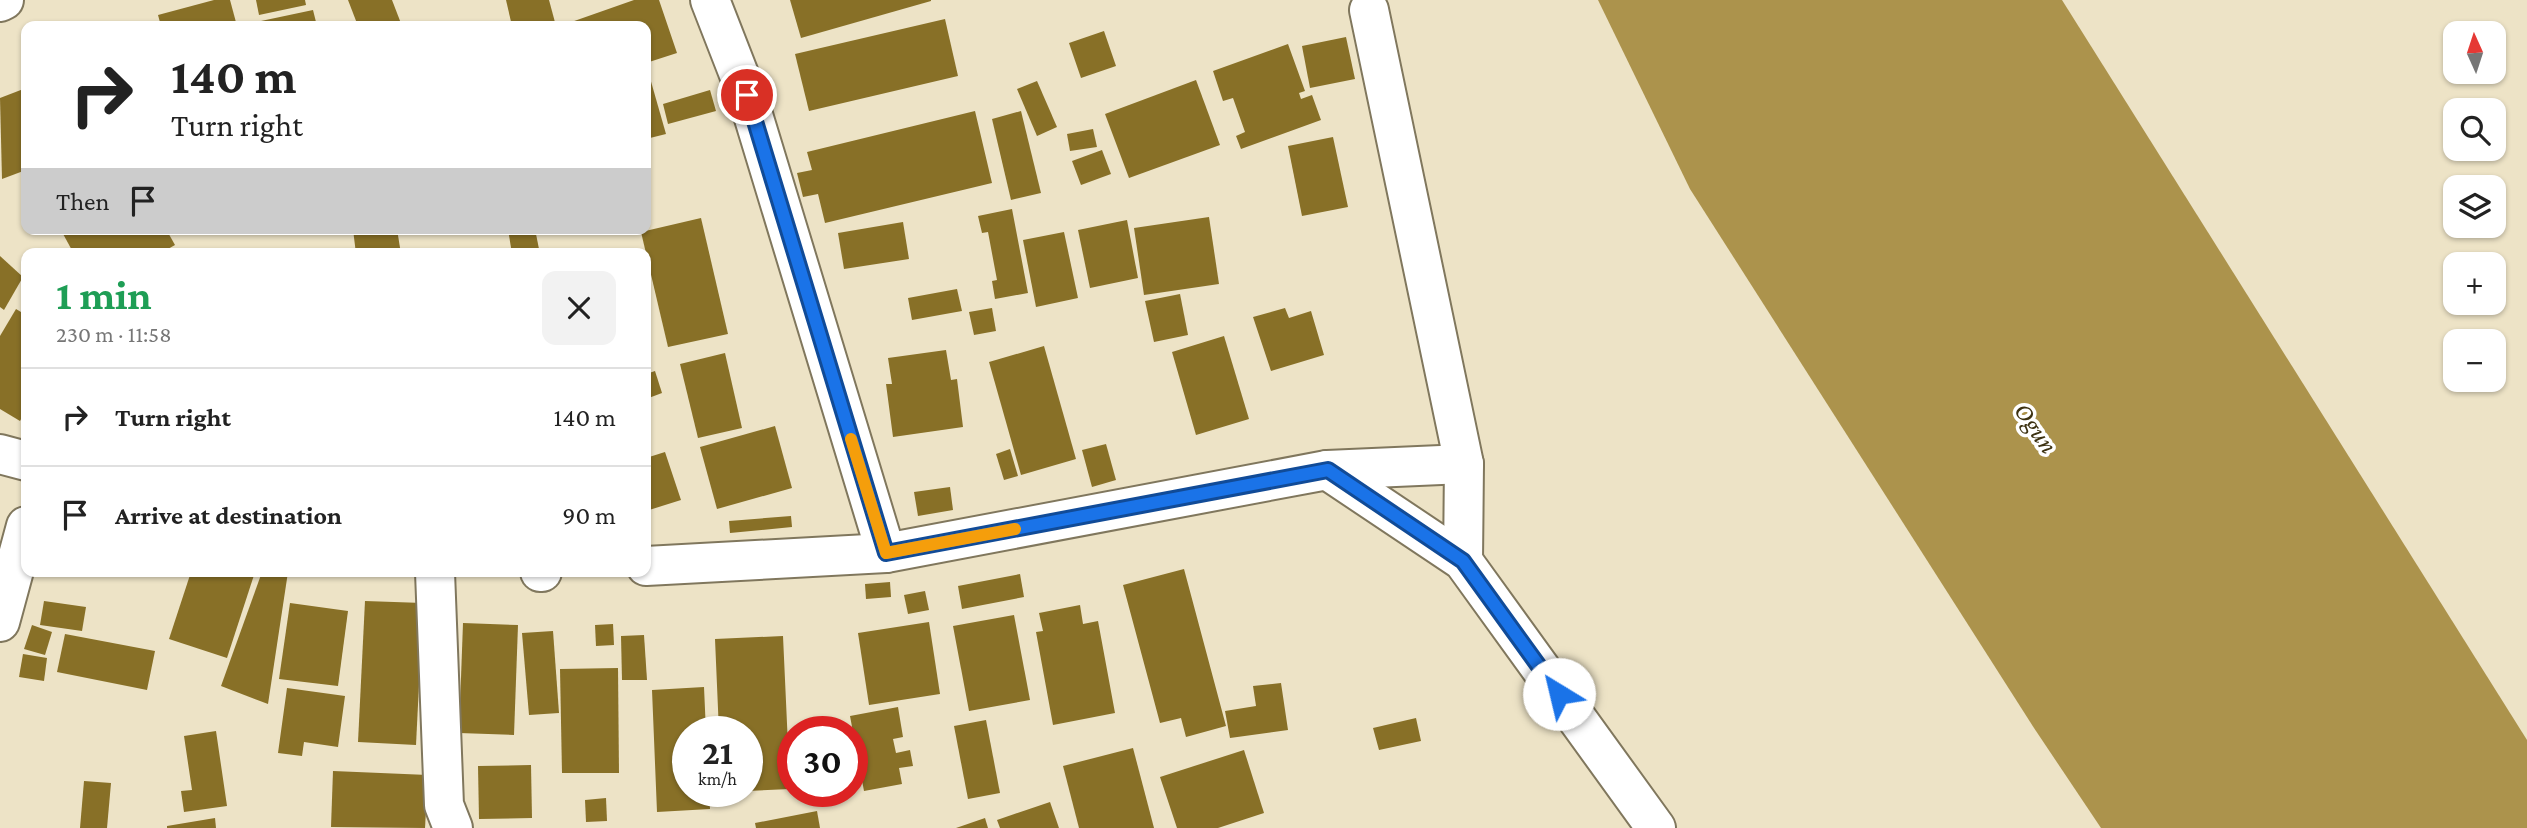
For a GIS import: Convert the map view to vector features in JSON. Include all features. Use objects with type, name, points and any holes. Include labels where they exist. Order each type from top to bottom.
[{"type":"street","points":[[710,0],[747,95],[886,553]]},
{"type":"street","points":[[1369,10],[1464,464],[1463,561]]},
{"type":"street","points":[[0,454],[21,460]]},
{"type":"street","points":[[651,566],[886,553],[1328,470],[1464,464]]},
{"type":"street","points":[[1328,470],[1463,561],[1656,828]]},
{"type":"street","points":[[0,622],[21,544]]},
{"type":"street","points":[[435,577],[444,805],[453,828]]},
{"type":"water","name":"Ogun","points":[[1598,0],[2062,0],[2527,740],[2527,828],[2101,828],[2034,728],[1690,189]]},
{"type":"building","points":[[214,0],[230,0],[236,21],[160,21],[158,15]]},
{"type":"building","points":[[256,0],[305,0],[306,5],[259,15]]},
{"type":"building","points":[[348,0],[392,0],[400,21],[356,21]]},
{"type":"building","points":[[506,0],[549,0],[555,21],[511,21]]},
{"type":"building","points":[[634,0],[659,0],[677,53],[651,61],[651,21],[574,21]]},
{"type":"building","points":[[790,0],[931,0],[931,1],[801,38]]},
{"type":"building","points":[[313,10],[316,21],[261,21]]},
{"type":"building","points":[[945,19],[958,76],[809,111],[795,54]]},
{"type":"building","points":[[1104,31],[1116,66],[1081,78],[1069,43]]},
{"type":"building","points":[[1346,37],[1355,79],[1310,88],[1302,46]]},
{"type":"building","points":[[1288,44],[1305,91],[1299,93],[1301,99],[1312,95],[1321,120],[1241,149],[1236,136],[1245,132],[1233,98],[1223,101],[1213,71]]},
{"type":"building","points":[[1196,80],[1220,145],[1129,178],[1105,114]]},
{"type":"building","points":[[1037,81],[1057,127],[1037,136],[1017,89]]},
{"type":"building","points":[[651,82],[666,134],[651,138]]},
{"type":"building","points":[[21,90],[21,172],[2,179],[0,98]]},
{"type":"building","points":[[710,90],[716,111],[668,124],[663,104]]},
{"type":"building","points":[[975,111],[992,183],[825,223],[818,194],[803,197],[797,173],[812,170],[807,152]]},
{"type":"building","points":[[1021,111],[1041,193],[1011,200],[992,119]]},
{"type":"building","points":[[1093,129],[1097,147],[1070,151],[1067,134]]},
{"type":"building","points":[[1333,137],[1348,207],[1302,216],[1288,146]]},
{"type":"building","points":[[1102,150],[1111,174],[1081,185],[1072,161]]},
{"type":"building","points":[[1012,209],[1028,293],[995,299],[992,281],[997,280],[988,232],[982,233],[978,216]]},
{"type":"building","points":[[1209,217],[1219,284],[1144,295],[1134,228]]},
{"type":"building","points":[[701,218],[728,334],[668,347],[651,275],[651,248],[645,248],[642,235],[651,235],[651,230]]},
{"type":"building","points":[[1127,220],[1138,278],[1090,288],[1078,230]]},
{"type":"building","points":[[903,222],[909,259],[844,269],[838,233]]},
{"type":"building","points":[[1064,232],[1078,298],[1036,307],[1023,240]]},
{"type":"building","points":[[64,235],[169,235],[175,245],[170,248],[71,248]]},
{"type":"building","points":[[354,235],[398,235],[400,248],[355,248]]},
{"type":"building","points":[[509,235],[536,235],[539,248],[511,248]]},
{"type":"building","points":[[0,256],[21,275],[21,280],[4,310],[0,307]]},
{"type":"building","points":[[957,289],[962,311],[912,320],[908,298]]},
{"type":"building","points":[[1180,294],[1188,335],[1154,342],[1145,301]]},
{"type":"building","points":[[992,308],[996,331],[974,335],[969,312]]},
{"type":"building","points":[[1285,308],[1289,318],[1311,311],[1324,355],[1271,371],[1253,317]]},
{"type":"building","points":[[16,309],[21,312],[20,421],[0,409],[0,336]]},
{"type":"building","points":[[1224,336],[1249,419],[1196,435],[1172,352]]},
{"type":"building","points":[[1044,346],[1076,459],[1021,475],[989,362]]},
{"type":"building","points":[[946,350],[951,380],[957,379],[963,427],[893,437],[886,384],[892,384],[888,358]]},
{"type":"building","points":[[725,353],[742,428],[698,438],[680,364]]},
{"type":"building","points":[[655,371],[662,393],[651,397],[651,372]]},
{"type":"building","points":[[775,426],[792,488],[717,509],[700,447]]},
{"type":"building","points":[[1106,444],[1116,480],[1092,487],[1082,450]]},
{"type":"building","points":[[1010,449],[1018,476],[1004,480],[996,454]]},
{"type":"building","points":[[665,452],[681,500],[651,509],[651,456]]},
{"type":"building","points":[[950,487],[953,510],[918,516],[914,492]]},
{"type":"building","points":[[791,516],[792,527],[730,533],[729,521]]},
{"type":"building","points":[[1184,569],[1226,726],[1186,737],[1181,718],[1160,723],[1123,585]]},
{"type":"building","points":[[1020,574],[1024,597],[962,609],[958,586]]},
{"type":"building","points":[[189,577],[253,577],[227,658],[169,639]]},
{"type":"building","points":[[260,577],[287,577],[268,704],[221,686]]},
{"type":"building","points":[[890,582],[891,597],[866,599],[865,584]]},
{"type":"building","points":[[925,591],[929,610],[908,614],[904,595]]},
{"type":"building","points":[[44,601],[86,607],[82,631],[40,625]]},
{"type":"building","points":[[365,601],[423,603],[416,745],[358,742]]},
{"type":"building","points":[[290,603],[348,611],[338,686],[279,679]]},
{"type":"building","points":[[1080,605],[1083,624],[1098,621],[1115,713],[1053,725],[1036,632],[1043,631],[1039,613]]},
{"type":"building","points":[[1014,615],[1030,700],[969,711],[953,626]]},
{"type":"building","points":[[929,622],[940,694],[869,705],[858,633]]},
{"type":"building","points":[[463,623],[518,625],[514,735],[459,733]]},
{"type":"building","points":[[613,624],[614,645],[596,646],[595,625]]},
{"type":"building","points":[[32,625],[52,632],[45,655],[24,649]]},
{"type":"building","points":[[553,631],[559,713],[529,715],[522,633]]},
{"type":"building","points":[[65,634],[155,651],[147,690],[57,672]]},
{"type":"building","points":[[644,635],[647,680],[622,680],[621,636]]},
{"type":"building","points":[[783,636],[787,716],[777,716],[777,790],[763,790],[763,716],[718,716],[715,639]]},
{"type":"building","points":[[23,654],[47,658],[44,681],[19,677]]},
{"type":"building","points":[[618,668],[619,773],[562,773],[560,669]]},
{"type":"building","points":[[1281,683],[1288,730],[1230,738],[1225,711],[1256,706],[1253,686]]},
{"type":"building","points":[[704,687],[705,716],[672,716],[672,807],[710,809],[657,812],[652,690]]},
{"type":"building","points":[[287,688],[345,696],[338,747],[304,742],[302,756],[278,753]]},
{"type":"building","points":[[898,707],[903,737],[893,739],[896,753],[910,750],[913,766],[899,768],[902,784],[868,790],[868,716],[850,716]]},
{"type":"building","points":[[1416,718],[1421,741],[1379,750],[1373,728]]},
{"type":"building","points":[[986,720],[1000,793],[968,799],[954,726]]},
{"type":"building","points":[[216,731],[227,806],[184,812],[181,791],[192,790],[184,736]]},
{"type":"building","points":[[1133,748],[1154,828],[1079,828],[1063,766]]},
{"type":"building","points":[[1244,750],[1264,813],[1218,828],[1177,828],[1160,777]]},
{"type":"building","points":[[531,765],[532,818],[479,819],[478,766]]},
{"type":"building","points":[[333,771],[428,775],[425,828],[331,827]]},
{"type":"building","points":[[84,781],[111,783],[107,828],[80,828]]},
{"type":"building","points":[[606,798],[607,821],[586,822],[585,800]]},
{"type":"building","points":[[1050,802],[1059,828],[1000,828],[997,820]]},
{"type":"building","points":[[817,811],[820,828],[756,828],[755,823]]},
{"type":"building","points":[[215,818],[216,828],[167,828],[167,826]]},
{"type":"building","points":[[985,818],[988,828],[956,828]]},
{"type":"slow traffic","points":[[851,439],[886,553],[1015,529]]},
{"type":"route","points":[[747,95],[886,553],[1328,470],[1463,561],[1559,694]]}]
